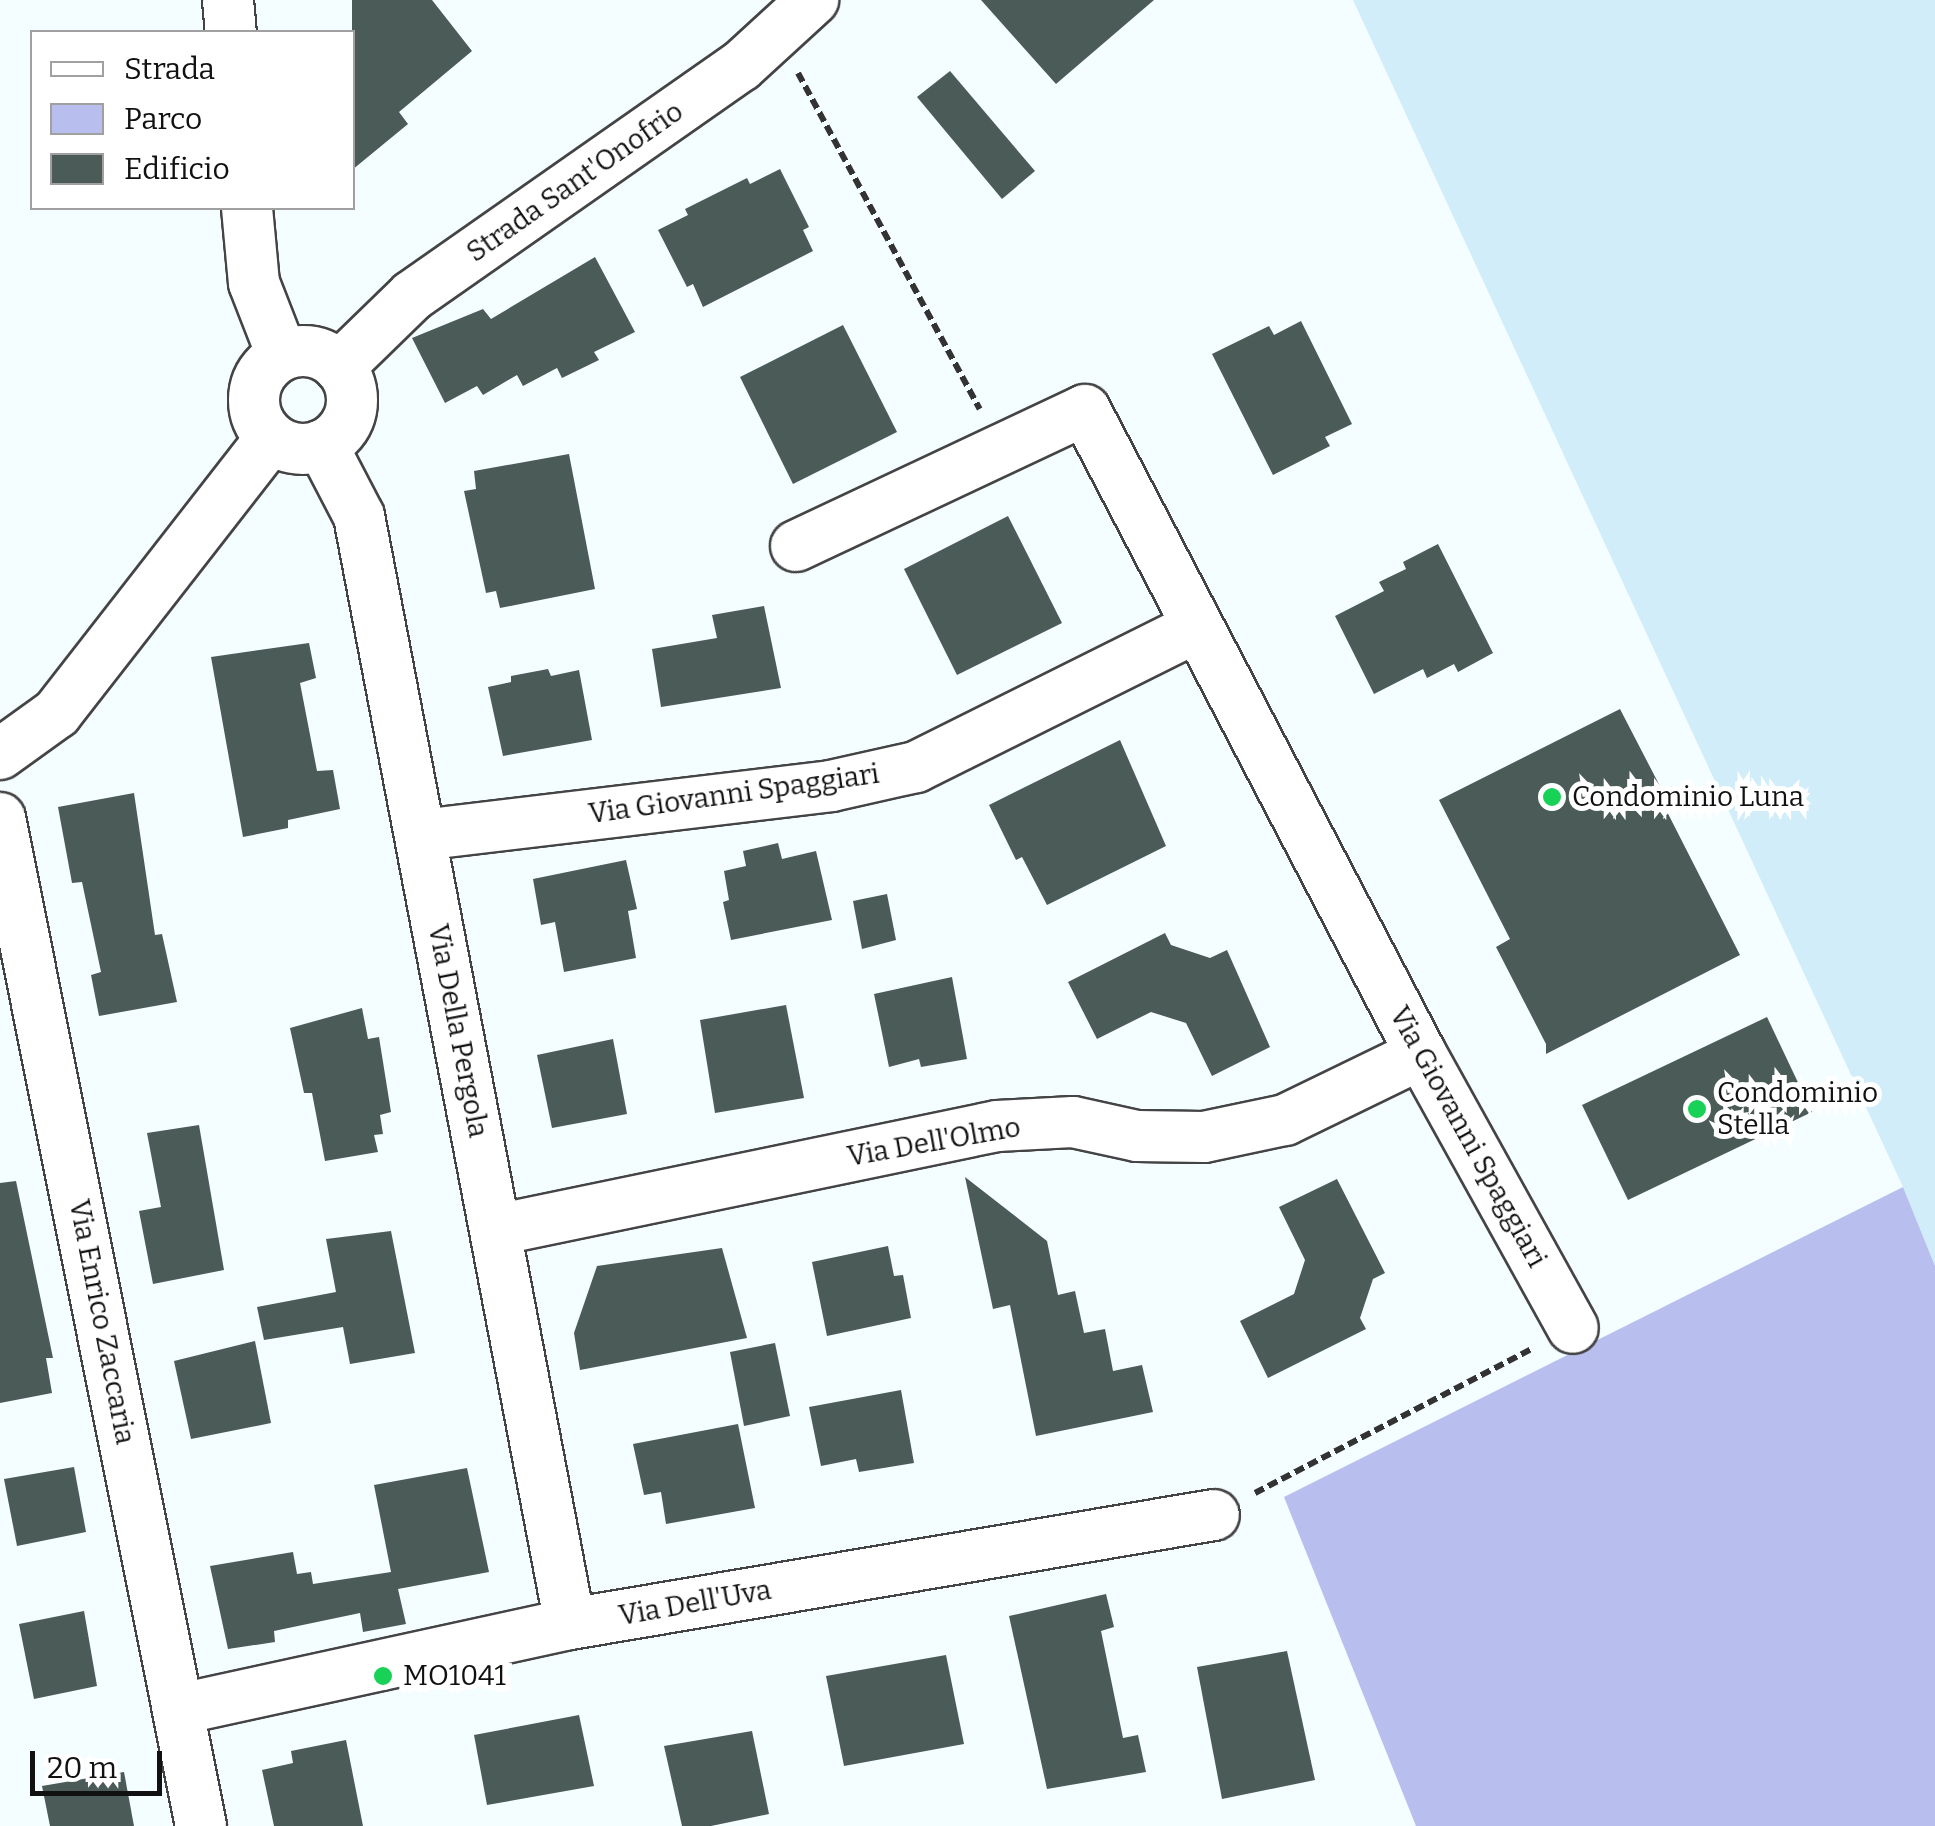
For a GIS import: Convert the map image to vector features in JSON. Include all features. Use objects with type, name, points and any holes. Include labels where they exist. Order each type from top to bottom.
[{"type":"street","points":[[228,0],[231,30]]},
{"type":"street","name":"Strada Sant'Onofrio","points":[[339,367],[412,296],[778,36],[814,0]]},
{"type":"street","points":[[247,210],[254,283],[282,356]]},
{"type":"street","points":[[313,352],[339,367],[352,395],[351,410],[346,425],[322,445],[296,449],[272,438],[260,426],[254,394],[268,365],[282,356],[313,352]]},
{"type":"street","name":"Via Giovanni Spaggiari","points":[[796,546],[1085,410],[1194,628],[1420,1054],[1573,1328]]},
{"type":"street","points":[[0,754],[57,713],[272,438]]},
{"type":"street","name":"Via Della Pergola","points":[[322,445],[359,516],[570,1624]]},
{"type":"street","name":"Via Giovanni Spaggiari","points":[[422,835],[831,786],[916,767],[1194,628]]},
{"type":"street","name":"Via Enrico Zaccaria","points":[[0,818],[180,1708],[200,1826]]},
{"type":"street","name":"Via Dell'Olmo","points":[[496,1230],[997,1126],[1073,1122],[1137,1136],[1204,1137],[1286,1120],[1420,1054]]},
{"type":"street","name":"Via Dell'Uva","points":[[180,1708],[570,1624],[1214,1515]]},
{"type":"path","points":[[778,36],[1002,450]]},
{"type":"path","points":[[1214,1515],[1573,1328]]},
{"type":"shaded area","points":[[1353,0],[1935,0],[1935,1266],[1903,1187]]},
{"type":"green space","points":[[1903,1187],[1935,1266],[1935,1826],[1416,1826],[1284,1497]]},
{"type":"building","points":[[352,0],[432,0],[472,51],[399,112],[408,124],[355,168],[355,30]]},
{"type":"building","points":[[981,0],[1154,0],[1056,84]]},
{"type":"building","points":[[950,71],[1035,171],[1002,199],[917,97]]},
{"type":"building","points":[[780,169],[809,227],[803,230],[813,251],[703,307],[693,284],[687,287],[658,230],[688,215],[685,209],[747,178],[750,184]]},
{"type":"building","points":[[595,257],[635,332],[594,352],[599,360],[562,378],[557,368],[523,386],[517,375],[483,395],[477,386],[445,403],[412,338],[483,309],[491,319]]},
{"type":"building","points":[[1301,321],[1352,424],[1325,437],[1330,446],[1273,475],[1212,354],[1269,326],[1274,335]]},
{"type":"building","points":[[843,325],[897,432],[793,484],[740,377]]},
{"type":"building","points":[[569,454],[595,589],[500,608],[496,591],[486,593],[464,491],[476,489],[474,471]]},
{"type":"building","points":[[1008,516],[1062,623],[957,675],[904,569]]},
{"type":"building","points":[[1438,544],[1493,653],[1458,672],[1454,664],[1427,678],[1423,669],[1374,694],[1335,616],[1384,591],[1379,582],[1406,569],[1403,562]]},
{"type":"building","points":[[764,606],[781,688],[661,707],[652,649],[717,638],[712,615]]},
{"type":"building","points":[[309,643],[316,678],[300,683],[317,771],[333,770],[340,809],[288,820],[288,828],[243,837],[211,657]]},
{"type":"building","points":[[548,669],[551,676],[579,670],[592,740],[503,756],[488,687],[511,682],[511,676]]},
{"type":"building","points":[[1620,709],[1664,794],[1659,796],[1740,955],[1546,1054],[1546,1044],[1496,947],[1510,939],[1439,800]]},
{"type":"building","points":[[1120,740],[1166,846],[1047,905],[1022,857],[1016,860],[989,805]]},
{"type":"building","points":[[134,793],[155,935],[162,934],[177,1002],[99,1016],[91,975],[101,972],[82,882],[72,883],[58,807]]},
{"type":"building","points":[[778,843],[782,859],[816,851],[832,920],[731,940],[723,902],[729,900],[724,871],[746,866],[743,851]]},
{"type":"building","points":[[626,860],[637,909],[628,911],[636,958],[564,972],[555,922],[541,925],[533,879]]},
{"type":"building","points":[[887,894],[896,940],[862,949],[853,901]]},
{"type":"building","points":[[1165,933],[1171,945],[1210,958],[1227,950],[1270,1047],[1212,1076],[1186,1023],[1151,1012],[1097,1039],[1068,982]]},
{"type":"building","points":[[952,977],[967,1059],[921,1067],[919,1059],[889,1067],[874,994]]},
{"type":"building","points":[[786,1005],[804,1098],[715,1113],[700,1020]]},
{"type":"building","points":[[362,1008],[368,1039],[379,1037],[391,1112],[380,1115],[383,1134],[374,1135],[378,1152],[325,1161],[312,1093],[304,1093],[290,1028]]},
{"type":"building","name":"Condominio Stella","points":[[1767,1017],[1812,1112],[1628,1200],[1582,1105]]},
{"type":"building","points":[[613,1039],[627,1114],[552,1128],[537,1055]]},
{"type":"building","points":[[199,1125],[224,1270],[153,1284],[139,1211],[161,1207],[147,1133]]},
{"type":"building","points":[[965,1177],[1047,1241],[1058,1295],[1075,1291],[1084,1333],[1105,1329],[1113,1371],[1142,1365],[1153,1412],[1036,1436],[1010,1305],[993,1309]]},
{"type":"building","points":[[1337,1179],[1385,1273],[1373,1279],[1360,1318],[1366,1329],[1268,1378],[1240,1321],[1294,1294],[1305,1260],[1279,1207]]},
{"type":"building","points":[[16,1181],[53,1358],[46,1358],[52,1393],[0,1403],[0,1183]]},
{"type":"building","points":[[391,1231],[415,1353],[350,1364],[343,1327],[264,1340],[257,1307],[336,1292],[326,1239]]},
{"type":"building","points":[[888,1246],[894,1276],[903,1275],[911,1318],[827,1336],[812,1262]]},
{"type":"building","points":[[722,1248],[747,1338],[580,1370],[574,1333],[597,1266]]},
{"type":"building","points":[[255,1341],[271,1423],[191,1439],[174,1361]]},
{"type":"building","points":[[775,1343],[790,1416],[744,1426],[730,1352]]},
{"type":"building","points":[[901,1390],[914,1463],[859,1472],[856,1459],[821,1466],[809,1407]]},
{"type":"building","points":[[738,1424],[755,1508],[666,1524],[661,1492],[644,1495],[633,1444]]},
{"type":"building","points":[[74,1467],[86,1532],[17,1546],[4,1479]]},
{"type":"building","points":[[467,1468],[489,1572],[398,1589],[406,1624],[363,1632],[360,1613],[274,1631],[275,1642],[228,1649],[210,1566],[293,1552],[297,1574],[311,1572],[313,1584],[391,1572],[374,1485]]},
{"type":"building","points":[[1106,1594],[1114,1627],[1101,1631],[1123,1738],[1138,1735],[1146,1772],[1047,1789],[1009,1616]]},
{"type":"building","points":[[84,1611],[97,1686],[34,1699],[19,1624]]},
{"type":"building","points":[[1287,1651],[1315,1780],[1222,1799],[1197,1667]]},
{"type":"building","points":[[946,1655],[964,1744],[844,1766],[826,1676]]},
{"type":"building","points":[[579,1715],[594,1786],[487,1805],[474,1735]]},
{"type":"building","points":[[752,1731],[769,1814],[711,1826],[682,1826],[664,1746]]},
{"type":"building","points":[[346,1740],[363,1826],[274,1826],[262,1770],[293,1763],[291,1751]]},
{"type":"building","points":[[124,1772],[134,1826],[50,1826],[42,1786]]},
{"type":"place","name":"Condominio Luna","points":[[1552,797]]},
{"type":"place","name":"Condominio Stella","points":[[1697,1109]]},
{"type":"place","name":"MO1041","points":[[383,1676]]}]
